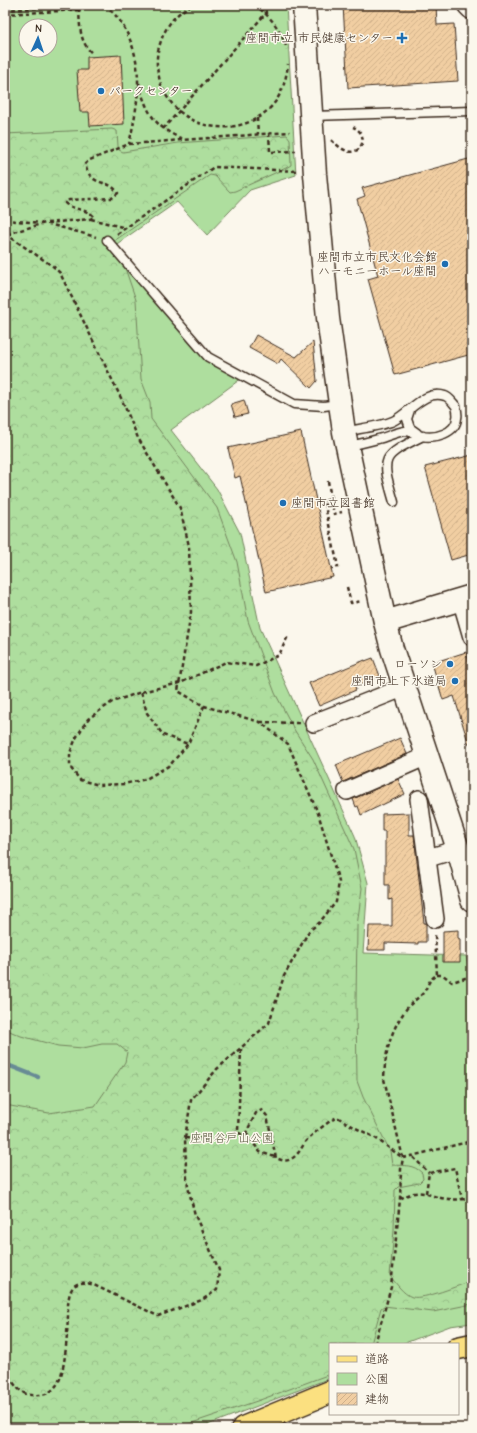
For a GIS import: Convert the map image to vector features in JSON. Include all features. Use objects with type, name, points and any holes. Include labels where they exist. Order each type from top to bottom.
[{"type":"main road","points":[[459,1348],[472,1345]]},
{"type":"main road","points":[[243,1428],[329,1392]]},
{"type":"street","points":[[304,5],[315,174],[328,318],[346,439],[385,622],[471,889]]},
{"type":"street","points":[[385,622],[466,598],[472,637]]},
{"type":"street","points":[[314,723],[405,687]]},
{"type":"street","points":[[347,791],[427,756]]},
{"type":"street","points":[[419,799],[435,919]]},
{"type":"street","points":[[428,858],[458,849]]},
{"type":"lane","points":[[311,116],[472,111]]},
{"type":"lane","points":[[107,240],[208,357],[294,404],[324,406],[340,404]]},
{"type":"lane","points":[[436,395],[446,396],[456,406],[457,418],[455,425],[451,430],[431,437],[404,431],[378,439],[346,439],[393,421],[410,410],[422,399],[436,395]]},
{"type":"lane","points":[[410,410],[407,419],[410,428],[423,436]]},
{"type":"lane","points":[[394,502],[386,474],[388,458],[393,452],[423,436]]},
{"type":"path","points":[[79,5],[81,38],[93,54]]},
{"type":"path","points":[[5,10],[86,5]]},
{"type":"path","points":[[105,5],[119,21],[128,36],[136,60],[142,95],[147,107],[154,119],[163,129],[183,140]]},
{"type":"path","points":[[110,5],[131,8],[153,8],[178,5]]},
{"type":"path","points":[[192,5],[173,19],[163,33],[158,50],[157,67],[160,83],[167,99],[179,112],[190,120],[217,128],[244,124],[257,118],[270,108],[280,94],[286,79],[288,62]]},
{"type":"path","points":[[254,5],[266,13],[275,24],[282,35],[287,48],[287,55]]},
{"type":"path","points":[[163,129],[266,13],[265,5]]},
{"type":"path","points":[[5,14],[79,10]]},
{"type":"path","points":[[129,144],[138,98],[138,77]]},
{"type":"path","points":[[257,118],[258,134]]},
{"type":"path","points":[[329,139],[346,151],[350,152],[357,150],[362,144],[362,135],[357,129],[349,128]]},
{"type":"path","points":[[90,219],[94,216],[91,213],[69,207],[64,203],[69,200],[112,198],[118,193],[115,187],[93,179],[87,173],[85,164],[90,160],[129,144],[290,132]]},
{"type":"path","points":[[269,133],[270,152],[299,151]]},
{"type":"path","points":[[7,234],[45,223],[107,240],[214,167],[300,172]]},
{"type":"path","points":[[5,220],[45,223],[90,219],[126,228]]},
{"type":"path","points":[[7,234],[54,267],[60,273],[122,400],[138,438],[180,508],[189,546],[191,612],[178,691],[204,706],[260,722],[314,723]]},
{"type":"path","points":[[328,481],[334,514],[345,512]]},
{"type":"path","points":[[331,499],[324,501],[338,567],[331,568]]},
{"type":"path","points":[[347,587],[352,603],[367,600]]},
{"type":"path","points":[[204,706],[188,744],[170,766],[146,779],[124,784],[99,785],[80,780],[70,767],[70,753],[76,738],[88,719],[112,702],[141,692],[180,683],[226,662],[256,666],[279,655],[288,636]]},
{"type":"path","points":[[141,692],[147,713],[163,735],[188,744]]},
{"type":"path","points":[[5,1371],[19,1390],[30,1396],[46,1394],[56,1387],[62,1372],[70,1294],[75,1286],[83,1282],[94,1284],[158,1316],[202,1300],[217,1290],[219,1270],[195,1215],[188,1187],[185,1138],[191,1100],[217,1069],[269,1023],[284,976],[309,931],[319,923],[336,902],[339,882],[318,813],[288,744],[260,722]]},
{"type":"path","points":[[435,919],[437,975]]},
{"type":"path","points":[[375,1343],[392,1288],[403,1158],[384,1079],[384,1067],[390,1038],[399,1018],[411,1003],[424,992],[427,983],[432,978],[437,975],[442,975],[452,982],[472,976]]},
{"type":"path","points":[[238,1132],[242,1048]]},
{"type":"path","points":[[246,1133],[256,1112],[262,1110],[268,1116],[276,1158]]},
{"type":"path","points":[[246,1133],[260,1152],[284,1161],[290,1160],[300,1151],[306,1142],[330,1121],[338,1117],[374,1137],[403,1158],[413,1157],[472,1141]]},
{"type":"path","points":[[185,1138],[210,1139],[238,1132],[242,1135],[246,1133]]},
{"type":"path","points":[[413,1157],[429,1173]]},
{"type":"path","points":[[429,1173],[455,1168],[462,1199]]},
{"type":"path","points":[[426,1193],[429,1173]]},
{"type":"path","points":[[400,1199],[415,1192],[426,1193],[448,1199],[472,1199]]},
{"type":"green space","name":"座間谷戸山公園","points":[[5,5],[286,5],[296,175],[250,190],[207,235],[177,202],[111,248],[207,359],[242,378],[171,430],[217,489],[240,533],[260,628],[355,836],[368,883],[363,953],[466,956],[472,978],[472,1323],[450,1326],[405,1343],[329,1343],[329,1378],[200,1428],[5,1428]]},
{"type":"green space","name":"座間谷戸山公園","points":[[112,129],[117,131],[119,150],[123,152],[178,143],[287,135],[290,139],[291,165],[230,192],[215,176],[210,175],[111,243],[109,249],[125,268],[136,300],[141,379],[150,402],[151,419],[217,508],[237,562],[248,621],[275,693],[295,731],[313,759],[354,849],[362,888],[357,926],[357,1081],[363,1097],[390,1151],[392,1165],[415,1168],[422,1173],[423,1179],[419,1183],[398,1187],[395,1190],[394,1230],[390,1276],[400,1288],[412,1297],[433,1294],[472,1281],[472,1304],[433,1312],[384,1306],[381,1308],[371,1343],[329,1343],[329,1374],[260,1400],[177,1428],[5,1428],[5,1105],[49,1113],[95,1106],[125,1062],[127,1052],[117,1044],[102,1044],[83,1048],[58,1046],[21,1036],[5,1029],[5,222],[7,222],[9,218],[10,171],[5,167],[5,134]]},
{"type":"building","points":[[343,5],[436,5],[437,25],[454,24],[458,81],[348,88]]},
{"type":"building","name":"パークセンター","points":[[121,55],[124,124],[90,126],[89,112],[80,112],[77,70],[87,70],[87,57]]},
{"type":"building","points":[[472,158],[472,354],[395,375],[368,279],[378,276],[357,199],[365,196],[362,188]]},
{"type":"building","points":[[256,335],[296,357],[313,342],[317,381],[311,388],[281,359],[278,364],[249,348]]},
{"type":"building","points":[[244,400],[248,414],[235,417],[231,404]]},
{"type":"building","points":[[301,432],[333,577],[266,592],[240,476],[235,478],[228,448]]},
{"type":"building","points":[[472,455],[472,554],[451,560],[425,467]]},
{"type":"building","name":"座間市上下水道局","points":[[466,652],[472,672],[472,745],[469,745],[454,696],[443,700],[432,663]]},
{"type":"building","points":[[373,658],[380,676],[355,687],[356,690],[319,706],[309,683]]},
{"type":"building","points":[[400,738],[407,754],[343,782],[336,765]]},
{"type":"building","points":[[398,779],[405,794],[361,815],[358,806],[356,807],[353,799]]},
{"type":"building","points":[[409,813],[409,835],[414,835],[424,923],[426,923],[426,942],[418,942],[418,944],[385,943],[385,950],[368,950],[369,926],[392,926],[392,899],[389,900],[389,885],[385,885],[385,831],[382,831],[382,814]]},
{"type":"building","points":[[458,930],[458,938],[460,939],[460,962],[443,962],[443,931]]},
{"type":"waterway","points":[[5,1064],[38,1077]]},
{"type":"place","name":"座間市立 市民健康センター","points":[[402,38]]},
{"type":"place","name":"パークセンター","points":[[101,91]]},
{"type":"place","name":"座間市立市民文化会館 ハーモニーホール座間","points":[[445,264]]},
{"type":"place","name":"座間市立図書館","points":[[283,503]]},
{"type":"place","name":"ローソン","points":[[450,664]]},
{"type":"place","name":"座間市上下水道局","points":[[455,681]]}]
